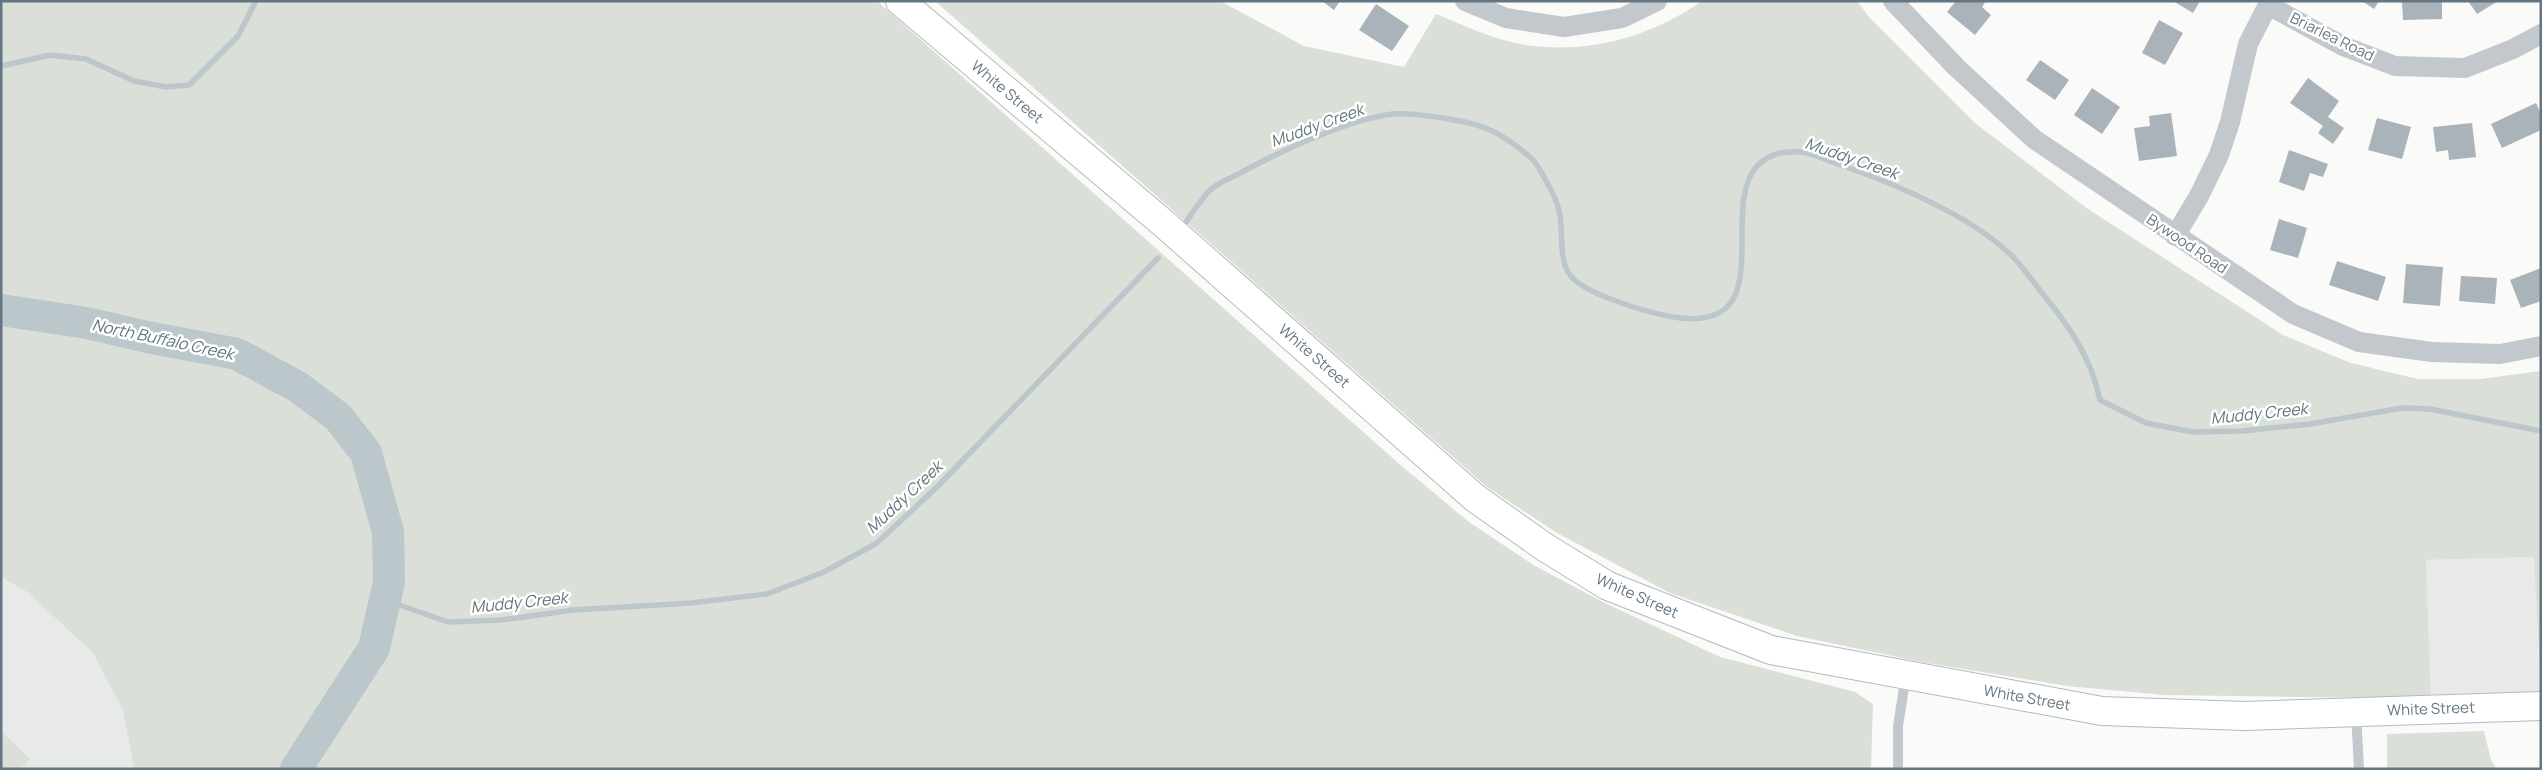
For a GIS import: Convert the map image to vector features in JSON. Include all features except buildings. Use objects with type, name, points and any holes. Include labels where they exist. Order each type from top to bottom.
[{"type":"street","name":"White Street","points":[[900,1],[1170,229],[1475,498],[1546,548],[1608,586],[1771,650],[2102,711],[2245,716],[2541,706]]},
{"type":"street","points":[[1465,1],[1506,18],[1564,26],[1622,18],[1656,1]]},
{"type":"street","name":"Bywood Road","points":[[1892,1],[1956,67],[2034,139],[2293,314],[2359,342],[2432,352],[2490,354],[2541,346]]},
{"type":"street","points":[[2175,236],[2199,196],[2219,155],[2230,122],[2248,44],[2269,3]]},
{"type":"street","name":"Briarlea Road","points":[[2269,3],[2343,46],[2395,66],[2465,68],[2513,49],[2541,34]]},
{"type":"lane","points":[[1898,769],[1898,726],[1906,675]]},
{"type":"lane","points":[[2356,712],[2359,769]]},
{"type":"shaded area","points":[[1,1],[877,1],[1397,462],[1469,522],[1535,566],[1605,603],[1720,657],[1855,692],[1873,704],[1871,769],[134,769],[123,710],[92,652],[27,592],[1,577]]},
{"type":"shaded area","points":[[935,1],[1220,1],[1304,46],[1404,67],[1436,14],[1483,33],[1520,44],[1578,47],[1622,39],[1643,32],[1664,23],[1702,1],[1857,1],[1869,17],[1975,123],[2088,209],[2283,335],[2351,363],[2418,379],[2480,379],[2541,371],[2541,695],[2534,557],[2426,560],[2431,699],[2164,695],[2067,686],[1921,662],[1797,636],[1670,593],[1557,533],[1487,487]]},
{"type":"shaded area","points":[[2535,557],[2540,695],[2431,699],[2426,560]]},
{"type":"shaded area","points":[[1,577],[27,592],[92,652],[123,710],[134,769],[1,769]]},
{"type":"shaded area","points":[[1,731],[30,759],[20,769],[1,769]]},
{"type":"shaded area","points":[[2484,731],[2491,760],[2497,769],[2387,769],[2387,734]]},
{"type":"waterway","points":[[1,66],[50,55],[86,59],[134,81],[166,87],[189,85],[238,36],[256,1]]},
{"type":"waterway","name":"Muddy Creek","points":[[1186,222],[1202,199],[1217,185],[1276,155],[1336,129],[1356,122],[1393,114],[1414,114],[1455,120],[1480,126],[1505,138],[1535,162],[1558,206],[1563,259],[1568,272],[1575,280],[1600,295],[1649,311],[1673,317],[1707,317],[1728,307],[1738,288],[1742,263],[1743,208],[1747,183],[1759,164],[1768,157],[1784,152],[1806,153],[1883,181],[1931,202],[1977,228],[1997,243],[2021,266],[2070,330],[2085,356],[2100,400],[2146,423],[2193,432],[2242,431],[2310,424],[2402,408],[2430,409],[2541,431]]},
{"type":"waterway","name":"Muddy Creek","points":[[385,600],[448,622],[502,620],[573,610],[691,603],[767,594],[824,572],[877,543],[937,487],[1158,258]]},
{"type":"waterway","name":"North Buffalo Creek","points":[[1,310],[87,323],[147,337],[237,354],[298,387],[338,417],[366,453],[388,532],[389,582],[374,648],[296,769]]}]
